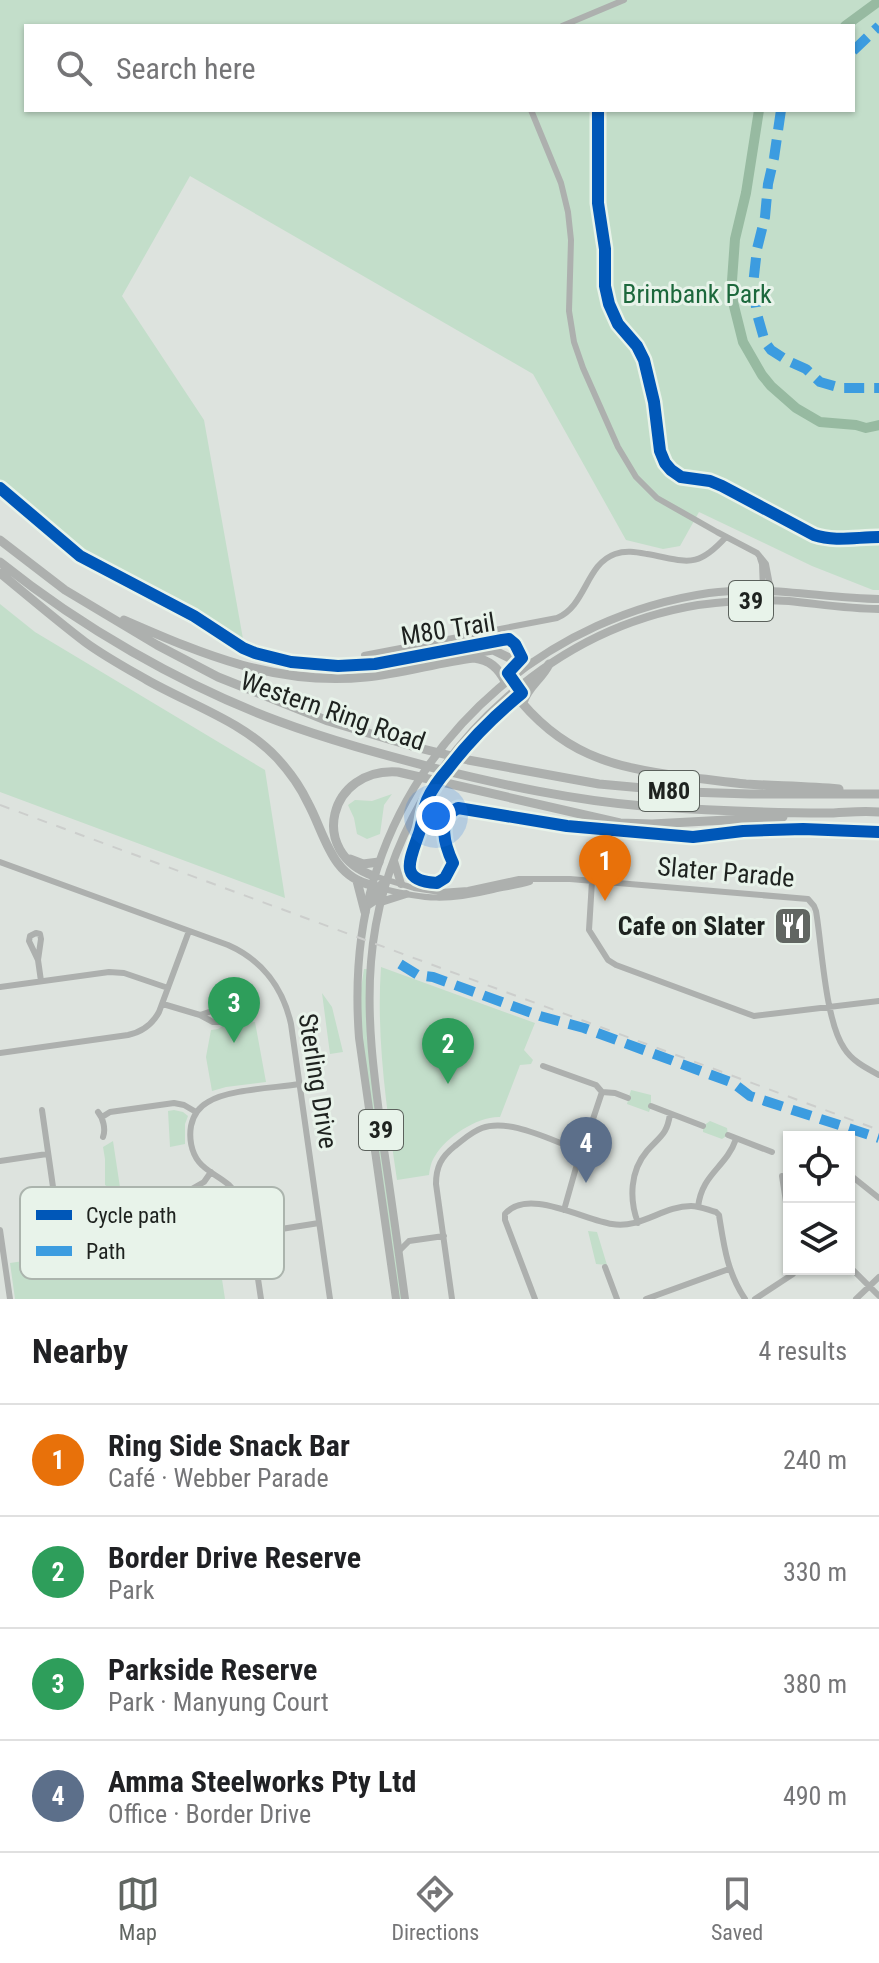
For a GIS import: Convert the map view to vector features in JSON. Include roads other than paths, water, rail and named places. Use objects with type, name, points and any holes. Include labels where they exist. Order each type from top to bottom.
[{"type":"highway","name":"Western Ring Road","points":[[0,540],[65,590],[218,677],[328,721],[415,747],[571,780],[656,790],[876,794]]},
{"type":"highway","name":"Western Ring Road","points":[[0,562],[73,615],[181,677],[263,715],[356,747],[497,783],[604,802],[719,810],[879,812]]},
{"type":"highway","points":[[0,573],[108,657],[241,729],[265,746],[285,766],[302,792],[333,858],[345,873],[357,880],[379,883]]},
{"type":"highway","points":[[88,604],[211,655],[258,670],[340,678],[377,676],[481,659],[495,666],[505,681]]},
{"type":"highway","points":[[409,670],[487,650],[530,663]]},
{"type":"highway","points":[[523,703],[526,693],[549,664]]},
{"type":"highway","points":[[513,692],[540,721],[566,742],[625,767],[738,783],[824,787],[876,794]]},
{"type":"highway","points":[[379,883],[344,856],[334,832],[334,819],[339,802],[349,788],[369,775],[386,771],[620,823],[748,820],[826,813]]},
{"type":"highway","points":[[344,856],[363,864],[379,862]]},
{"type":"highway","points":[[357,880],[366,909]]},
{"type":"main road","name":"39","points":[[405,1299],[369,1012],[371,961],[381,902],[379,862],[412,790],[469,714],[505,681],[590,628],[635,610],[712,592],[879,599]]},
{"type":"main road","name":"39","points":[[396,1299],[359,1038],[359,956],[366,909],[426,793],[459,746],[485,717],[549,664],[583,643],[677,609],[769,594],[879,609]]},
{"type":"main road","points":[[505,681],[513,692]]},
{"type":"main road","points":[[394,860],[401,884]]},
{"type":"main road","points":[[381,902],[406,894]]},
{"type":"street","points":[[567,24],[624,0]]},
{"type":"street","points":[[532,112],[561,183],[568,212],[571,240],[569,311],[574,342],[613,437],[630,468],[649,492],[757,553],[766,564],[769,594]]},
{"type":"street","points":[[364,655],[557,618],[576,604],[596,569],[609,557],[631,551],[682,561],[697,560],[710,554],[726,537]]},
{"type":"street","name":"Sterling Drive","points":[[0,862],[228,945],[261,967],[273,981],[290,1017],[330,1299]]},
{"type":"street","name":"Slater Parade","points":[[379,883],[446,892],[519,879],[570,879],[808,899],[816,911],[830,1007],[844,1049],[855,1061],[879,1075]]},
{"type":"street","name":"Slater Parade","points":[[379,883],[406,894],[434,898],[462,897],[537,880]]},
{"type":"street","points":[[592,881],[589,930],[611,963],[754,1016],[879,1001]]},
{"type":"street","points":[[0,1053],[132,1034],[148,1026],[163,1004],[189,931]]},
{"type":"street","points":[[38,960],[41,981]]},
{"type":"street","points":[[0,987],[109,972],[124,973],[168,988]]},
{"type":"street","points":[[163,1004],[200,1015]]},
{"type":"street","points":[[543,1066],[596,1085],[602,1092],[628,1098]]},
{"type":"street","points":[[231,1187],[201,1165],[192,1149],[190,1131],[196,1112],[207,1102],[227,1095],[300,1084]]},
{"type":"street","points":[[577,1150],[585,1143],[602,1092]]},
{"type":"street","points":[[103,1137],[100,1114],[174,1103],[196,1112]]},
{"type":"street","points":[[651,1106],[703,1126]]},
{"type":"street","points":[[42,1110],[53,1187]]},
{"type":"street","points":[[638,1223],[632,1196],[634,1177],[644,1154],[668,1128],[670,1114]]},
{"type":"street","points":[[452,1299],[436,1184],[437,1166],[447,1152],[470,1134],[492,1125],[516,1128],[577,1150]]},
{"type":"street","points":[[728,1135],[772,1152]]},
{"type":"street","points":[[698,1207],[706,1181],[730,1155],[736,1139]]},
{"type":"street","points":[[564,1210],[579,1157],[577,1150]]},
{"type":"street","points":[[0,1161],[47,1154]]},
{"type":"street","points":[[195,1187],[204,1182],[211,1172]]},
{"type":"street","points":[[782,1175],[786,1203]]},
{"type":"street","points":[[855,1179],[879,1198]]},
{"type":"street","points":[[535,1299],[505,1220],[505,1214],[512,1207],[528,1204],[551,1206],[617,1225],[638,1223],[669,1210],[690,1206],[716,1212],[729,1269],[745,1299]]},
{"type":"street","points":[[284,1229],[319,1223]]},
{"type":"street","points":[[0,1230],[10,1299]]},
{"type":"street","points":[[396,1234],[409,1241],[444,1236]]},
{"type":"street","points":[[399,1251],[409,1241]]},
{"type":"street","points":[[605,1267],[617,1299]]},
{"type":"street","points":[[646,1299],[729,1269]]},
{"type":"street","points":[[855,1272],[879,1296]]},
{"type":"street","points":[[755,1299],[791,1275]]},
{"type":"street","points":[[856,1299],[879,1277]]},
{"type":"street","points":[[258,1279],[261,1299]]},
{"type":"waterway","points":[[848,24],[879,1]]},
{"type":"waterway","points":[[759,112],[735,239],[732,281],[733,302],[743,342],[762,375],[796,408],[820,422],[866,428],[879,425]]},
{"type":"railway","points":[[0,805],[879,1130]]},
{"type":"place","name":"Ring Side Snack Bar","points":[[605,901]]},
{"type":"place","name":"Cafe on Slater","points":[[793,926]]},
{"type":"place","name":"Parkside Reserve","points":[[234,1043]]},
{"type":"place","name":"Border Drive Reserve","points":[[448,1084]]},
{"type":"place","name":"Amma Steelworks Pty Ltd","points":[[586,1183]]},
{"type":"park label","name":"Brimbank Park","points":[[697,294]]}]
